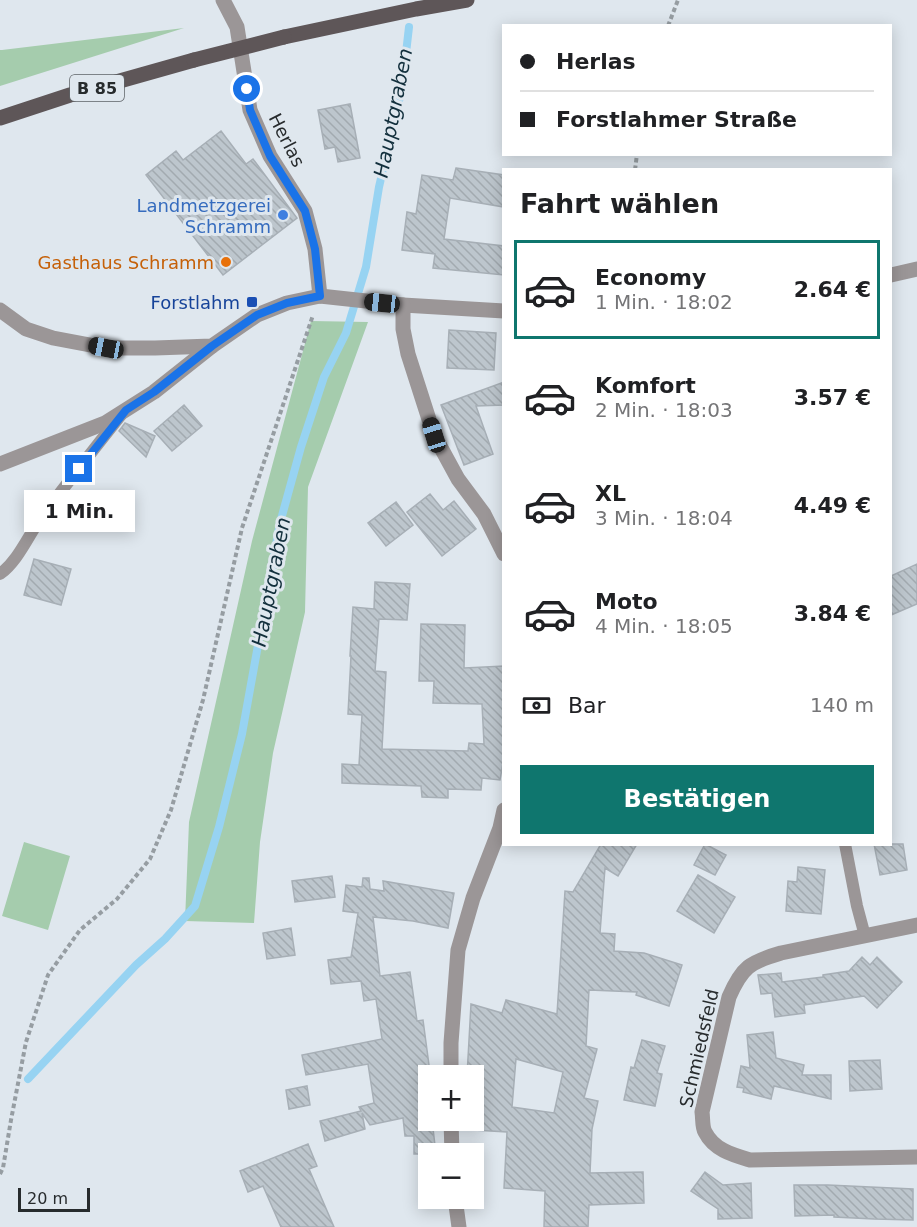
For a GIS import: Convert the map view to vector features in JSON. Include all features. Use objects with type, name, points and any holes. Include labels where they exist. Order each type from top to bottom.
[{"type":"main road","name":"B 85","points":[[0,118],[69,95],[284,37],[467,0]]},
{"type":"street","name":"Herlas","points":[[224,0],[237,27],[250,110],[270,156],[305,211],[315,249],[320,296]]},
{"type":"street","points":[[892,275],[917,269]]},
{"type":"street","points":[[0,464],[105,423],[154,392],[212,346],[257,315],[287,303],[320,296],[403,305],[502,311]]},
{"type":"street","points":[[403,305],[403,329],[408,354],[434,435],[458,479],[501,537]]},
{"type":"street","points":[[0,310],[26,329],[52,338],[106,348],[212,346]]},
{"type":"street","points":[[451,1065],[458,950],[473,898],[502,819]]},
{"type":"street","name":"Schmiedsfeld","points":[[917,925],[781,953],[747,966],[736,981],[729,997],[702,1112],[704,1131],[714,1144],[729,1154],[750,1160],[917,1157]]},
{"type":"street","points":[[457,1209],[459,1227]]},
{"type":"lane","points":[[0,574],[9,567],[47,511],[126,410]]},
{"type":"lane","points":[[845,846],[865,936]]},
{"type":"path","points":[[669,24],[678,0]]},
{"type":"path","points":[[0,1174],[26,1042],[48,975],[80,930],[117,899],[150,859],[171,810],[203,700],[242,528],[320,296]]},
{"type":"green space","points":[[184,28],[0,86],[0,50]]},
{"type":"green space","points":[[311,321],[368,322],[308,487],[305,612],[273,753],[260,842],[254,923],[185,921],[189,822],[252,541]]},
{"type":"green space","points":[[24,842],[70,856],[48,930],[2,916]]},
{"type":"building","points":[[350,104],[360,158],[338,162],[335,147],[325,149],[318,110]]},
{"type":"building","points":[[221,131],[246,164],[253,159],[297,218],[223,275],[146,175],[176,151],[183,160]]},
{"type":"building","points":[[456,168],[502,175],[502,207],[450,198],[444,239],[502,246],[502,275],[433,268],[435,254],[402,250],[407,212],[416,214],[422,175],[453,180]]},
{"type":"building","points":[[449,330],[496,333],[494,370],[447,368]]},
{"type":"building","points":[[502,383],[502,405],[476,406],[493,454],[464,465],[441,405]]},
{"type":"building","points":[[184,405],[202,426],[172,451],[154,431]]},
{"type":"building","points":[[125,423],[155,436],[146,457],[119,431]]},
{"type":"building","points":[[430,494],[443,510],[454,501],[476,529],[442,556],[407,512]]},
{"type":"building","points":[[396,502],[413,525],[386,546],[368,523]]},
{"type":"building","points":[[34,559],[71,569],[61,605],[24,595]]},
{"type":"building","points":[[917,564],[917,604],[892,615],[892,576]]},
{"type":"building","points":[[375,582],[410,584],[407,620],[379,619],[375,671],[386,672],[382,749],[468,751],[469,743],[484,744],[482,704],[433,703],[434,681],[419,681],[421,624],[465,625],[464,668],[502,666],[500,780],[482,778],[481,790],[448,789],[448,798],[422,797],[421,786],[342,783],[342,764],[359,765],[362,715],[348,714],[353,607],[374,609]]},
{"type":"building","points":[[903,844],[907,870],[880,875],[874,846]]},
{"type":"building","points":[[600,846],[636,846],[618,876],[605,868],[600,933],[615,934],[614,951],[644,953],[682,965],[669,1006],[636,995],[637,992],[589,990],[586,1046],[597,1049],[584,1098],[598,1101],[592,1129],[590,1173],[643,1172],[644,1203],[589,1205],[588,1227],[544,1227],[545,1191],[504,1188],[507,1132],[484,1131],[484,1065],[468,1065],[471,1004],[502,1013],[506,1000],[557,1014],[565,891],[573,892]],"holes":[[[516,1059],[563,1072],[554,1113],[512,1107]]]},
{"type":"building","points":[[704,846],[709,846],[726,855],[715,875],[694,865]]},
{"type":"building","points":[[798,867],[825,870],[821,914],[786,911],[788,881],[797,882]]},
{"type":"building","points":[[698,875],[735,897],[714,933],[677,911]]},
{"type":"building","points":[[332,876],[335,897],[295,902],[292,881]]},
{"type":"building","points":[[363,878],[369,878],[370,889],[384,891],[383,881],[454,893],[448,928],[413,921],[373,917],[380,976],[410,972],[417,1021],[423,1020],[429,1065],[418,1065],[418,1131],[433,1131],[435,1143],[418,1143],[418,1154],[414,1154],[414,1136],[405,1136],[403,1118],[370,1125],[362,1113],[365,1129],[325,1141],[320,1121],[361,1111],[359,1107],[374,1103],[368,1064],[306,1075],[302,1055],[382,1039],[376,999],[364,1001],[361,981],[331,984],[328,960],[351,957],[358,913],[343,911],[346,885],[362,887]]},
{"type":"building","points":[[291,928],[295,955],[267,959],[263,933]]},
{"type":"building","points":[[862,957],[870,965],[877,957],[902,982],[877,1008],[864,996],[804,1005],[805,1013],[775,1017],[772,993],[761,994],[758,975],[781,973],[782,982],[823,977],[823,975],[849,971]]},
{"type":"building","points":[[773,1032],[776,1058],[804,1065],[802,1075],[831,1075],[831,1099],[774,1086],[771,1099],[743,1092],[744,1088],[737,1087],[741,1066],[750,1068],[747,1035]]},
{"type":"building","points":[[642,1040],[665,1046],[657,1073],[662,1074],[655,1106],[624,1100],[631,1067],[634,1068]]},
{"type":"building","points":[[880,1060],[882,1089],[850,1091],[849,1061]]},
{"type":"building","points":[[307,1086],[310,1105],[289,1109],[286,1090]]},
{"type":"building","points":[[308,1144],[317,1166],[309,1169],[334,1227],[281,1227],[263,1186],[248,1192],[240,1171]]},
{"type":"building","points":[[705,1172],[723,1185],[751,1183],[752,1218],[718,1219],[718,1209],[691,1191]]},
{"type":"building","points":[[794,1185],[913,1189],[913,1220],[834,1217],[834,1215],[795,1216]]},
{"type":"waterway","name":"Hauptgraben","points":[[28,1079],[195,906],[219,827],[242,734],[280,523],[301,447],[324,377],[346,333],[366,267],[379,187],[402,88],[409,27]]},
{"type":"place","name":"Landmetzgerei Schramm","points":[[283,215]]},
{"type":"place","name":"Gasthaus Schramm","points":[[226,262]]},
{"type":"place","name":"Forstlahm","points":[[252,302]]},
{"type":"route","points":[[79,469],[126,410],[154,392],[212,346],[257,315],[287,303],[320,296],[315,249],[305,211],[270,156],[250,110],[247,89]]}]
